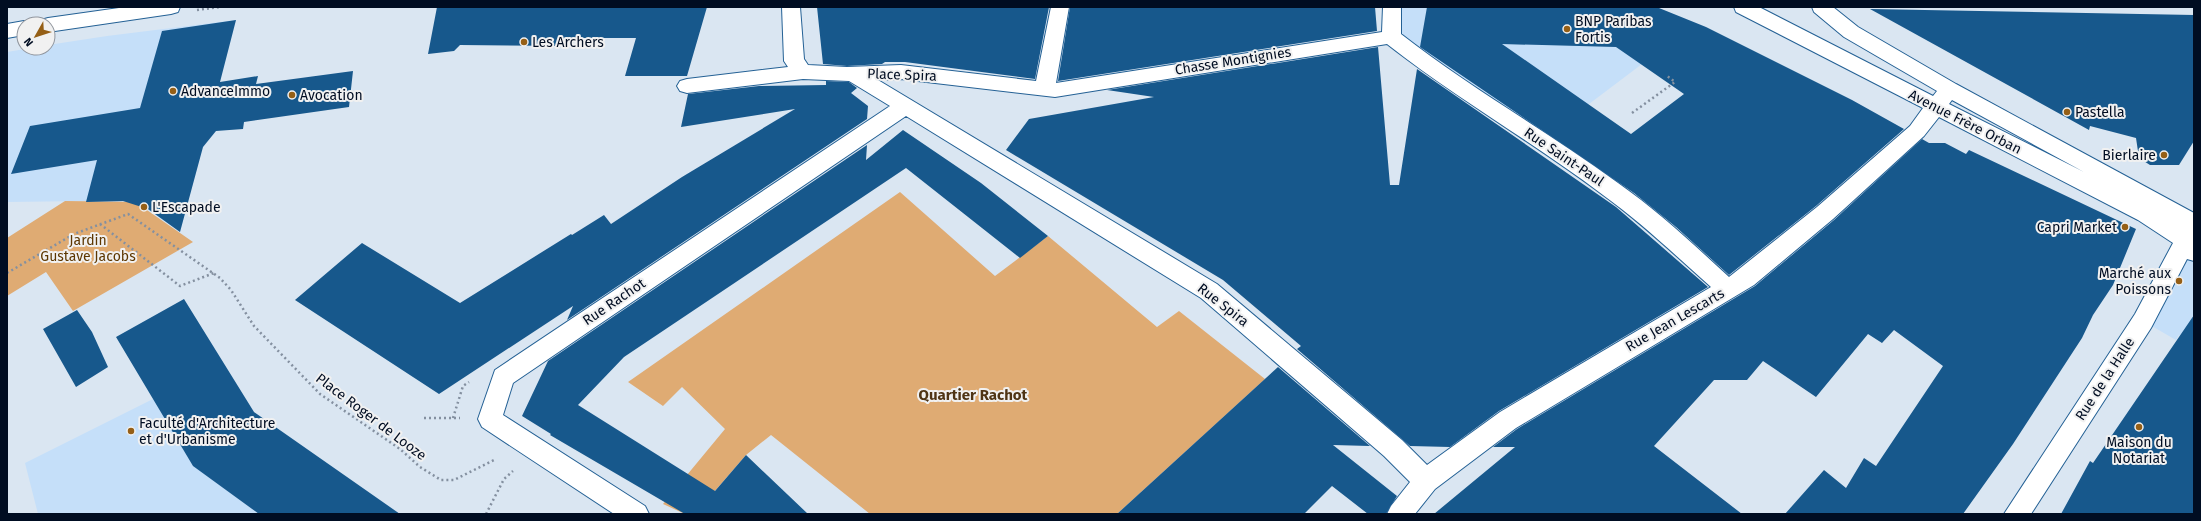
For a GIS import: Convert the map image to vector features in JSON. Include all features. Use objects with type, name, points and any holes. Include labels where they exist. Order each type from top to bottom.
[{"type":"street","points":[[56,24],[165,7]]},
{"type":"street","points":[[791,7],[794,61],[803,72]]},
{"type":"street","points":[[1045,87],[1060,7]]},
{"type":"street","points":[[1391,38],[1392,7]]},
{"type":"street","name":"Avenue Frère Orban","points":[[1742,7],[2146,214],[2192,235]]},
{"type":"street","name":"Avenue Frère Orban","points":[[1821,7],[1851,32],[2192,235]]},
{"type":"street","name":"Chasse Montignies","points":[[1045,87],[1055,90],[1290,52],[1391,38]]},
{"type":"street","name":"Rue Saint-Paul","points":[[1391,38],[1428,68],[1610,188],[1662,229],[1728,289]]},
{"type":"street","points":[[687,86],[803,72],[854,74]]},
{"type":"street","name":"Place Spira","points":[[854,74],[901,72],[1045,87]]},
{"type":"street","name":"Place Spira","points":[[854,74],[996,161]]},
{"type":"street","name":"Rue Jean Lescarts","points":[[1400,514],[1426,481],[1508,420],[1746,278],[1825,213],[1917,131],[1949,89]]},
{"type":"street","name":"Rue Rachot","points":[[636,514],[526,444],[490,419],[503,377],[906,106]]},
{"type":"street","name":"Rue Spira","points":[[996,161],[1209,291],[1393,448],[1426,481]]},
{"type":"street","name":"Rue de la Halle","points":[[2017,514],[2143,321],[2192,235]]},
{"type":"path","points":[[1632,113],[1675,82],[1667,76]]},
{"type":"path","name":"Place Roger de Looze","points":[[100,224],[128,214],[214,273],[231,290],[254,326],[320,394],[441,480],[454,480],[485,466],[508,449],[526,444]]},
{"type":"path","points":[[7,273],[74,234],[100,224],[180,286],[214,273]]},
{"type":"path","points":[[424,418],[438,418]]},
{"type":"path","points":[[486,514],[504,479],[526,444]]},
{"type":"shaded area","points":[[1392,7],[1658,8],[1720,35],[1642,64],[1540,141],[1391,37]]},
{"type":"shaded area","points":[[236,20],[180,232],[144,207],[86,201],[7,202],[7,52],[16,50],[16,56],[56,56],[56,44]]},
{"type":"shaded area","name":"Marché aux Poissons","points":[[2194,225],[2194,344],[2179,335],[2176,340],[2143,321]]},
{"type":"shaded area","name":"Faculté d'Architecture et d'Urbanisme","points":[[153,399],[260,514],[38,514],[25,463]]},
{"type":"green space","points":[[900,192],[995,276],[1048,236],[1157,327],[1179,311],[1265,379],[1117,514],[870,514],[771,435],[746,455],[695,514],[685,514],[663,504],[725,429],[682,387],[663,406],[628,382]]},
{"type":"green space","name":"Jardin Gustave Jacobs","points":[[65,201],[146,202],[144,208],[193,242],[73,311],[46,272],[7,296],[7,238]]},
{"type":"building","name":"Les Archers","points":[[437,7],[707,7],[687,76],[625,76],[636,38],[575,38],[572,46],[460,45],[454,51],[428,54]]},
{"type":"building","points":[[817,7],[1049,7],[1035,79],[905,62],[885,62],[882,64],[847,66],[823,64]]},
{"type":"building","points":[[1070,7],[1375,7],[1377,31],[1058,81]]},
{"type":"building","points":[[1427,7],[1659,8],[1706,27],[1852,100],[1904,129],[1816,206],[1729,275],[1676,227],[1634,193],[1420,47]],"holes":[[[1502,44],[1616,47],[1684,94],[1631,134]]]},
{"type":"building","points":[[1870,9],[2194,15],[2194,141],[2179,165],[2150,165],[2139,158],[2136,138],[2090,126],[2089,130]]},
{"type":"building","points":[[236,20],[220,82],[258,76],[256,84],[353,71],[349,107],[244,122],[243,129],[216,131],[203,147],[180,232],[148,209],[123,201],[86,202],[97,160],[11,174],[30,126],[140,108],[162,31]]},
{"type":"building","points":[[1378,47],[1390,185],[1399,185],[1417,69],[1616,207],[1708,287],[1499,411],[1450,447],[1410,446],[1297,349],[1301,346],[1223,280],[1006,150],[1029,119],[1154,97],[1107,90]]},
{"type":"building","points":[[826,81],[849,82],[857,88],[851,93],[868,106],[867,119],[567,320],[573,306],[439,394],[295,300],[362,243],[460,303],[604,215],[611,224],[682,177],[795,109],[681,127],[688,94],[759,86],[826,85]]},
{"type":"building","points":[[903,130],[981,183],[1048,236],[1020,258],[906,168],[624,357],[578,405],[715,491],[746,455],[808,514],[685,514],[550,435],[551,434],[522,416],[548,361],[867,145],[866,160]]},
{"type":"building","points":[[1922,139],[1929,143],[1945,143],[1966,154],[1969,150],[2136,229],[2113,285],[2093,315],[2082,338],[2013,444],[1963,514],[1785,514],[1824,470],[1846,488],[1864,458],[1876,466],[1943,366],[1894,330],[1882,343],[1868,334],[1816,397],[1763,361],[1747,380],[1714,380],[1654,446],[1742,514],[1434,514],[1515,447],[1493,447],[1517,429],[1755,286],[1834,220]]},
{"type":"building","points":[[184,299],[254,412],[400,514],[259,514],[193,466],[116,337]]},
{"type":"building","points":[[77,310],[92,332],[108,367],[76,387],[43,329]]},
{"type":"building","points":[[2194,315],[2194,514],[2061,514],[2090,461],[2093,463]]},
{"type":"building","points":[[1278,367],[1370,446],[1333,445],[1397,496],[1386,514],[1368,514],[1332,486],[1304,514],[1117,514]]},
{"type":"place","name":"BNP Paribas Fortis","points":[[1567,29]]},
{"type":"place","name":"Les Archers","points":[[524,42]]},
{"type":"place","name":"AdvanceImmo","points":[[173,91]]},
{"type":"place","name":"Avocation","points":[[292,95]]},
{"type":"place","name":"Pastella","points":[[2067,112]]},
{"type":"place","name":"Bierlaire","points":[[2164,155]]},
{"type":"place","name":"L'Escapade","points":[[144,207]]},
{"type":"place","name":"Capri Market","points":[[2125,227]]},
{"type":"place","name":"Marché aux Poissons","points":[[2179,281]]},
{"type":"place","name":"Maison du Notariat","points":[[2139,427]]},
{"type":"place","name":"Faculté d'Architecture et d'Urbanisme","points":[[131,431]]},
{"type":"district","name":"Quartier Rachot","points":[[973,395]]}]
